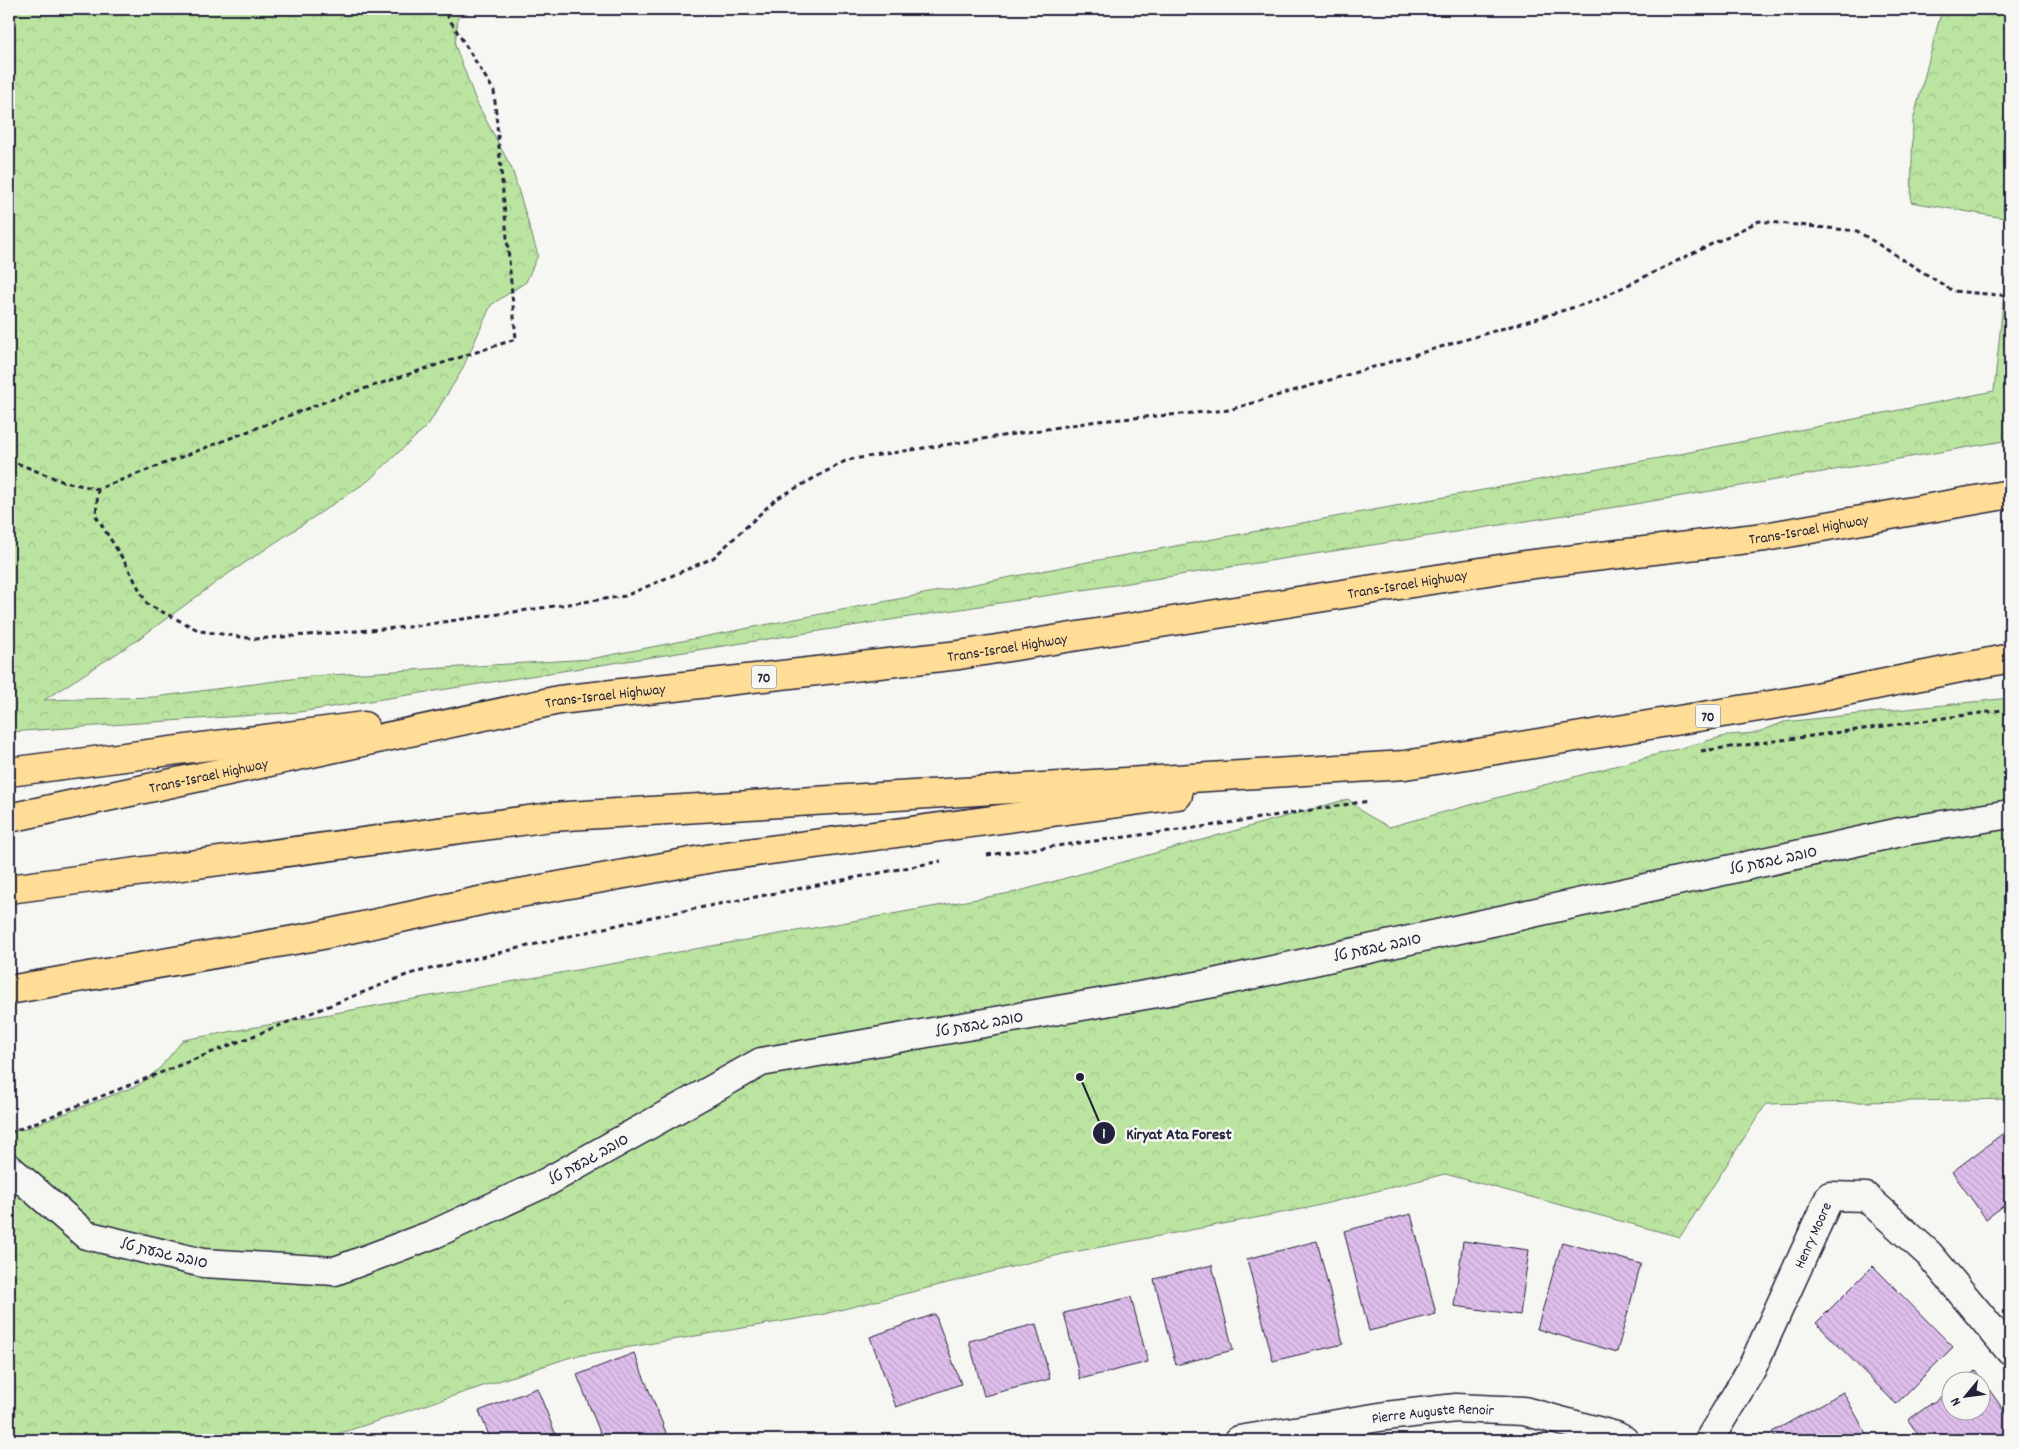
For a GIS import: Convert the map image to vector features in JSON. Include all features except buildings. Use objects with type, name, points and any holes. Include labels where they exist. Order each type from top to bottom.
[{"type":"highway","name":"Trans-Israel Highway","points":[[9,818],[559,700],[959,655],[1525,565],[1765,538],[2010,494]]},
{"type":"highway","name":"70","points":[[9,889],[551,817],[1405,765],[1801,700],[2010,658]]},
{"type":"highway","points":[[9,772],[559,700]]},
{"type":"highway","points":[[9,990],[317,936],[498,897],[718,857],[1405,765]]},
{"type":"street","name":"סובב גבעת טל","points":[[9,1168],[86,1235],[203,1263],[335,1271],[434,1234],[548,1182],[761,1062],[1214,983],[1905,831],[2010,814]]},
{"type":"street","name":"Henry Moore","points":[[1709,1440],[1751,1370],[1830,1196],[1866,1197],[1929,1254],[2010,1351]]},
{"type":"street","name":"Pierre Auguste Renoir","points":[[1239,1440],[1386,1416],[1456,1408],[1524,1411],[1616,1436],[1624,1440]]},
{"type":"path","points":[[9,460],[64,482],[98,489],[327,401],[516,339],[494,91],[443,9]]},
{"type":"path","points":[[98,489],[96,516],[126,564],[147,604],[200,630],[256,639],[408,627],[625,596],[713,558],[776,499],[847,460],[1098,421],[1229,410],[1595,300],[1759,221],[1857,232],[1953,292],[2010,296]]},
{"type":"path","points":[[1698,752],[2010,709]]},
{"type":"path","points":[[978,856],[1192,828],[1370,801]]},
{"type":"path","points":[[9,1133],[409,974],[648,918],[949,860]]},
{"type":"green space","points":[[9,9],[459,9],[455,45],[476,101],[512,169],[538,255],[526,282],[491,305],[461,372],[428,425],[368,481],[225,576],[133,643],[44,700],[155,697],[314,676],[590,659],[1093,561],[1670,456],[1994,391],[2010,234],[2010,440],[1629,505],[299,712],[9,732]]},
{"type":"green space","points":[[1942,9],[2010,9],[2010,219],[1911,202],[1913,121]]},
{"type":"green space","points":[[2010,698],[2010,1099],[1766,1104],[1680,1237],[1445,1174],[1308,1208],[1063,1254],[820,1315],[571,1357],[320,1440],[9,1440],[9,1131],[25,1129],[139,1085],[159,1069],[183,1040],[1016,892],[1348,799],[1364,813],[1389,827],[1729,735],[1756,733],[1784,722]]},
{"type":"place","name":"Kiryat Ata Forest","points":[[1080,1077]]}]
